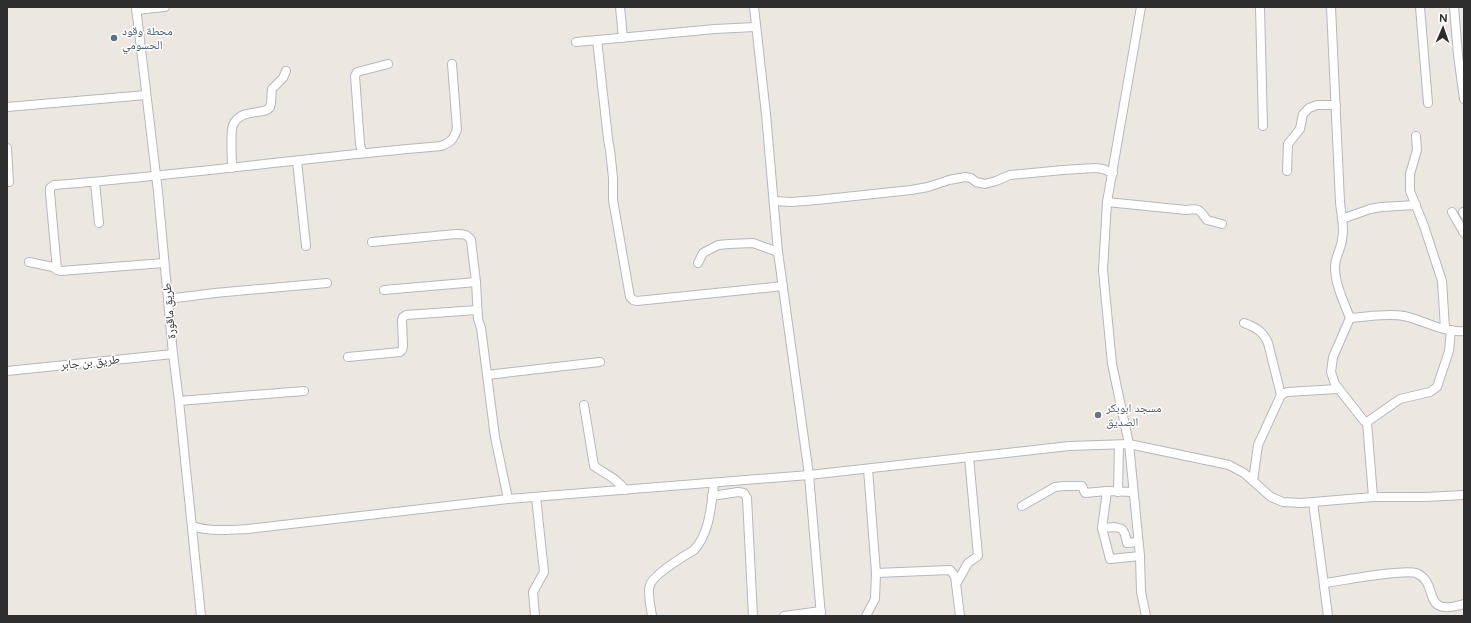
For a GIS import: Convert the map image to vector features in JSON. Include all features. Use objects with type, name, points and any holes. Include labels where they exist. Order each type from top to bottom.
[{"type":"street","points":[[136,8],[165,7]]},
{"type":"street","points":[[620,7],[623,38]]},
{"type":"street","points":[[754,7],[778,252],[809,475],[821,613],[784,616]]},
{"type":"street","points":[[1141,7],[1107,202],[1103,270],[1112,364],[1129,444],[1140,556],[1141,592],[1146,616]]},
{"type":"street","points":[[1260,7],[1262,126]]},
{"type":"street","points":[[1332,7],[1343,238],[1336,260],[1335,273],[1337,285],[1350,318],[1335,350],[1331,365],[1331,372],[1338,389],[1362,420],[1367,422]]},
{"type":"street","points":[[1420,7],[1428,103]]},
{"type":"street","points":[[1454,7],[1458,55],[1464,99]]},
{"type":"street","name":"طريق ماقورة","points":[[136,8],[156,176],[201,616]]},
{"type":"street","points":[[576,42],[715,29],[755,27]]},
{"type":"street","points":[[597,40],[613,178],[613,200],[630,297],[633,300],[636,300],[783,286]]},
{"type":"street","points":[[362,152],[360,144],[355,76],[357,72],[388,64]]},
{"type":"street","points":[[57,270],[50,188],[54,185],[156,176],[297,161],[362,152],[440,146],[448,144],[455,137],[456,129],[452,64]]},
{"type":"street","points":[[232,168],[233,125],[239,117],[269,109],[271,106],[272,89],[283,78],[286,71]]},
{"type":"street","points":[[7,107],[146,95]]},
{"type":"street","points":[[1287,171],[1288,144],[1300,129],[1303,114],[1306,110],[1317,106],[1336,105]]},
{"type":"street","points":[[1367,422],[1400,399],[1430,392],[1437,387],[1449,351],[1442,281],[1424,226],[1410,191],[1409,182],[1411,166],[1417,150],[1416,136]]},
{"type":"street","points":[[7,148],[10,182]]},
{"type":"street","points":[[297,161],[306,246]]},
{"type":"street","points":[[774,201],[791,202],[817,200],[911,190],[928,187],[949,180],[965,178],[971,178],[976,182],[985,184],[1010,175],[1063,170],[1095,168],[1103,169],[1113,174]]},
{"type":"street","points":[[95,182],[99,223]]},
{"type":"street","points":[[1107,202],[1186,210],[1198,209],[1207,220],[1222,224]]},
{"type":"street","points":[[1342,219],[1370,209],[1416,205]]},
{"type":"street","points":[[1452,212],[1464,233]]},
{"type":"street","points":[[372,242],[464,234],[469,236],[471,240],[478,310],[495,437],[508,499]]},
{"type":"street","points":[[698,263],[703,253],[718,245],[753,243],[778,252]]},
{"type":"street","points":[[29,262],[53,267],[57,270],[164,263]]},
{"type":"street","points":[[384,290],[476,282]]},
{"type":"street","points":[[168,298],[327,283]]},
{"type":"street","points":[[348,357],[400,352],[403,346],[402,320],[406,315],[478,310]]},
{"type":"street","points":[[1350,318],[1388,315],[1402,316],[1448,329],[1464,331]]},
{"type":"street","points":[[1244,323],[1258,329],[1264,335],[1268,343],[1281,395]]},
{"type":"street","name":"طريق بن جابر","points":[[7,371],[173,354]]},
{"type":"street","points":[[487,375],[600,362]]},
{"type":"street","points":[[1253,481],[1258,445],[1281,395],[1287,392],[1338,389]]},
{"type":"street","points":[[179,400],[304,391]]},
{"type":"street","points":[[584,404],[594,466],[603,473],[620,482],[625,490]]},
{"type":"street","points":[[1367,422],[1373,497]]},
{"type":"street","points":[[192,526],[207,530],[248,528],[508,499],[714,484],[868,469],[1069,446],[1129,444],[1229,465],[1244,473],[1265,493],[1276,500],[1292,503],[1373,497],[1464,495]]},
{"type":"street","points":[[1118,492],[1119,445]]},
{"type":"street","points":[[956,584],[968,563],[978,556],[969,457]]},
{"type":"street","points":[[866,616],[875,599],[876,573],[868,469]]},
{"type":"street","points":[[652,616],[649,586],[660,573],[694,550],[698,545],[705,531],[714,484]]},
{"type":"street","points":[[1022,506],[1055,487],[1082,486],[1086,493],[1107,491],[1133,492]]},
{"type":"street","points":[[1107,491],[1102,528],[1110,559],[1140,556]]},
{"type":"street","points":[[712,496],[738,492],[744,493],[747,498],[754,616]]},
{"type":"street","points":[[535,616],[532,592],[544,572],[536,497]]},
{"type":"street","points":[[1312,502],[1328,616]]},
{"type":"street","points":[[1102,528],[1115,527],[1122,529],[1127,543],[1138,542]]},
{"type":"street","points":[[876,573],[950,570],[956,576],[960,616]]},
{"type":"street","points":[[1324,583],[1399,573],[1414,573],[1423,577],[1427,583],[1435,604],[1447,607],[1464,604]]},
{"type":"place","name":"محطة وقود الحسومي","points":[[114,38]]},
{"type":"place","name":"مسجد ابوبكر الصديق","points":[[1098,415]]}]
